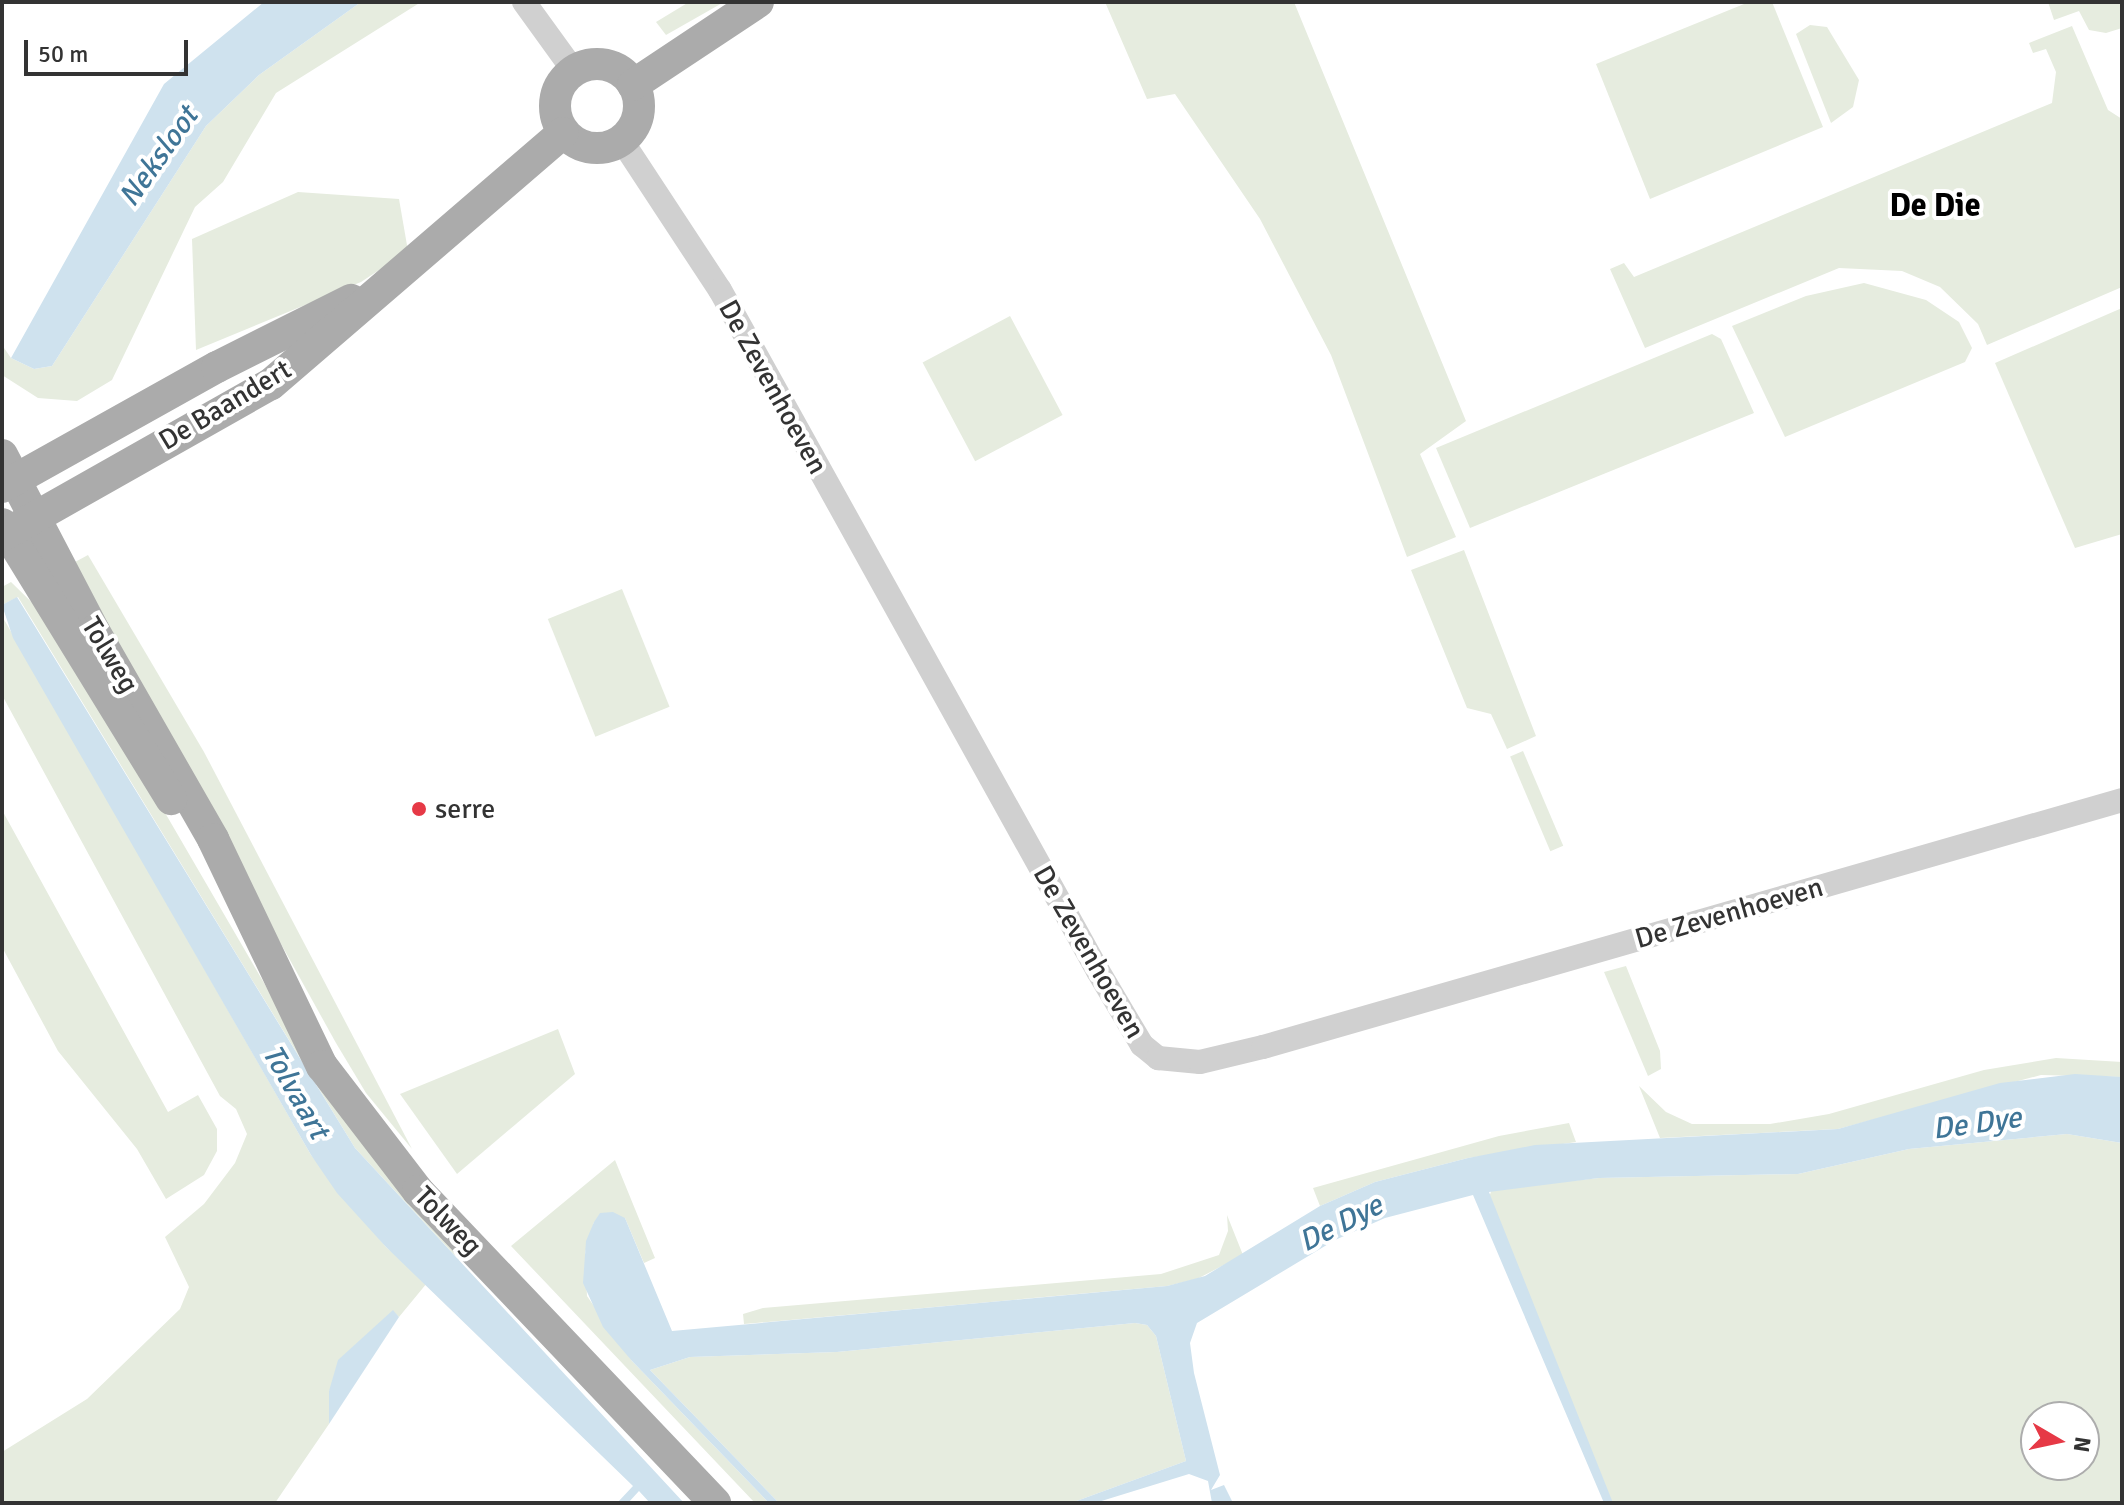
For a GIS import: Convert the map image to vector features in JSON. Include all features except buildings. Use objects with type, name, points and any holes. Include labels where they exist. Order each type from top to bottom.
[{"type":"main road","points":[[633,85],[758,2]]},
{"type":"main road","points":[[599,64],[613,67],[633,85],[638,115],[622,141],[597,149],[573,142],[563,133],[556,120],[556,93],[574,71],[599,64]]},
{"type":"main road","name":"De Baandert","points":[[4,531],[271,384],[563,133]]},
{"type":"main road","name":"De Baandert","points":[[7,474],[401,275]]},
{"type":"main road","name":"Tolweg","points":[[7,474],[35,515],[94,631],[213,839],[238,898],[322,1066],[418,1191],[715,1503]]},
{"type":"main road","name":"Tolweg","points":[[4,531],[144,759],[238,898]]},
{"type":"street","points":[[524,2],[574,71]]},
{"type":"street","name":"De Zevenhoeven","points":[[622,141],[720,290],[1098,971],[1142,1045],[1158,1058],[1200,1062],[1263,1047],[2122,800]]},
{"type":"shaded area","points":[[361,2],[421,2],[276,93],[223,182],[195,207],[112,380],[77,401],[38,398],[2,375],[2,345],[11,358],[34,369],[52,366],[206,126],[259,75]]},
{"type":"shaded area","points":[[689,2],[724,2],[666,35],[656,22]]},
{"type":"shaded area","points":[[1105,2],[1294,2],[1466,421],[1420,454],[1456,537],[1407,557],[1331,355],[1260,219],[1175,94],[1147,99]]},
{"type":"shaded area","points":[[1749,2],[1772,2],[1823,127],[1650,199],[1596,64]]},
{"type":"shaded area","points":[[2048,2],[2122,2],[2122,28],[2106,33],[2089,30],[2079,11],[2054,20]]},
{"type":"shaded area","points":[[1810,25],[1827,27],[1859,80],[1853,107],[1831,123],[1796,34]]},
{"type":"shaded area","points":[[2072,26],[2108,110],[2122,119],[2122,287],[1987,345],[1978,324],[1940,287],[1902,271],[1839,268],[1645,348],[1610,269],[1624,263],[1634,277],[2052,103],[2056,72],[2046,49],[2033,53],[2029,43]]},
{"type":"shaded area","points":[[298,192],[399,199],[408,251],[361,282],[196,350],[192,239]]},
{"type":"shaded area","points":[[1864,283],[1926,300],[1959,322],[1972,348],[1965,362],[1785,437],[1732,326],[1806,296]]},
{"type":"shaded area","points":[[2122,308],[2122,534],[2075,548],[1995,363]]},
{"type":"shaded area","points":[[1010,316],[1063,415],[975,461],[923,362]]},
{"type":"shaded area","points":[[1712,334],[1721,339],[1754,413],[1470,528],[1436,448]]},
{"type":"shaded area","points":[[1464,550],[1536,736],[1507,749],[1491,714],[1467,708],[1411,570]]},
{"type":"shaded area","points":[[88,555],[204,752],[412,1149],[366,1093],[189,778],[75,562]]},
{"type":"shaded area","points":[[11,582],[57,627],[317,1074],[463,1250],[459,1260],[355,1148],[18,597],[2,605],[2,587]]},
{"type":"shaded area","points":[[622,589],[670,707],[595,737],[548,619]]},
{"type":"shaded area","points":[[2,616],[311,1155],[386,1247],[427,1283],[399,1317],[393,1311],[329,1391],[329,1424],[275,1503],[2,1503],[2,1452],[87,1399],[180,1309],[189,1287],[165,1237],[204,1204],[235,1163],[247,1134],[236,1109],[220,1096],[2,695]]},
{"type":"shaded area","points":[[1523,751],[1563,846],[1550,851],[1510,756]]},
{"type":"shaded area","points":[[2,810],[168,1112],[198,1095],[217,1129],[217,1151],[204,1175],[166,1199],[137,1149],[58,1051],[2,947]]},
{"type":"shaded area","points":[[1626,966],[1660,1051],[1661,1069],[1648,1076],[1604,972]]},
{"type":"shaded area","points":[[558,1029],[575,1074],[457,1174],[400,1094]]},
{"type":"shaded area","points":[[2056,1058],[2122,1062],[2122,1077],[2041,1075],[1838,1129],[1660,1138],[1639,1086],[1666,1112],[1692,1124],[1770,1124],[1829,1114],[1984,1070]]},
{"type":"shaded area","points":[[1569,1123],[1576,1142],[1468,1158],[1375,1182],[1320,1206],[1313,1188],[1499,1136]]},
{"type":"shaded area","points":[[2067,1134],[2122,1143],[2122,1503],[1610,1503],[1488,1200],[1492,1189],[1599,1178],[1798,1174],[1909,1149]]},
{"type":"shaded area","points":[[615,1160],[655,1258],[644,1263],[625,1218],[594,1222],[585,1253],[587,1296],[632,1361],[769,1503],[755,1503],[511,1246]]},
{"type":"shaded area","points":[[1227,1215],[1243,1255],[1197,1279],[1167,1286],[744,1324],[743,1314],[763,1308],[1161,1274],[1219,1255],[1228,1231]]},
{"type":"shaded area","points":[[1135,1323],[1147,1325],[1156,1336],[1186,1461],[1071,1503],[779,1503],[650,1370],[690,1357],[837,1352]]},
{"type":"water","name":"Neksloot","points":[[264,2],[361,2],[259,75],[206,126],[52,366],[34,369],[11,358],[164,84]]},
{"type":"water","name":"Tolvaart","points":[[17,597],[355,1148],[684,1503],[650,1503],[639,1491],[628,1503],[617,1503],[633,1486],[386,1247],[337,1193],[311,1155],[13,638],[2,605]]},
{"type":"water","name":"De Dye","points":[[2075,1074],[2122,1077],[2122,1143],[2067,1134],[1909,1149],[1798,1174],[1599,1178],[1489,1192],[1613,1503],[1604,1503],[1473,1195],[1385,1218],[1335,1240],[1197,1323],[1190,1343],[1194,1373],[1220,1475],[1211,1490],[1224,1485],[1233,1503],[1212,1503],[1208,1481],[1189,1474],[1095,1503],[1071,1503],[1186,1461],[1156,1336],[1147,1325],[1135,1323],[837,1352],[690,1357],[650,1370],[779,1503],[769,1503],[603,1327],[583,1283],[586,1241],[594,1222],[600,1213],[613,1212],[625,1218],[672,1331],[1167,1286],[1205,1276],[1320,1206],[1375,1182],[1468,1158],[1535,1145],[1838,1129],[2000,1083]]},
{"type":"water","points":[[393,1310],[399,1317],[329,1424],[329,1391],[338,1360]]},
{"type":"place","name":"serre","points":[[419,809]]},
{"type":"district","name":"De Die","points":[[1935,206]]}]
